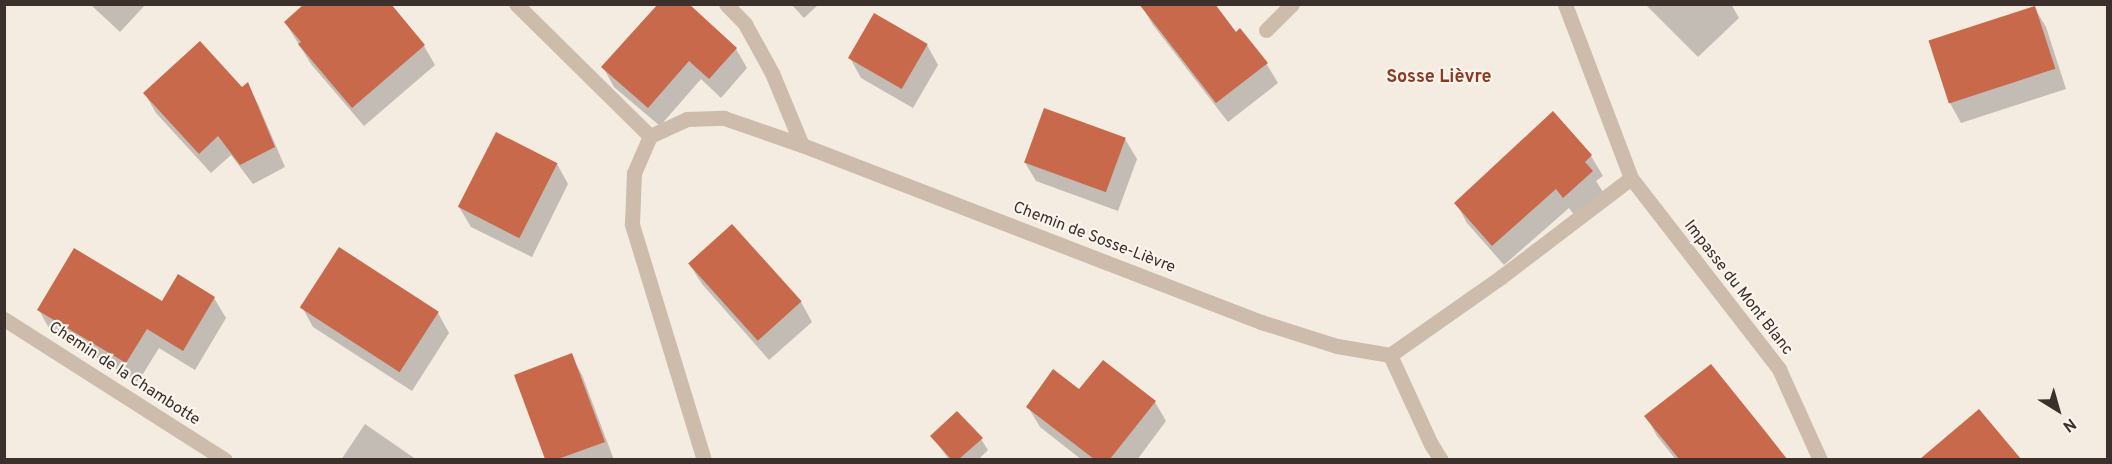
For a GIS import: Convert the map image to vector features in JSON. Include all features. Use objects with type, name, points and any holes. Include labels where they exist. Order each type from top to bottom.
[{"type":"street","points":[[516,4],[650,136],[634,173],[632,224],[704,459]]},
{"type":"street","points":[[726,4],[745,24],[772,74],[802,145]]},
{"type":"street","points":[[1266,30],[1292,4]]},
{"type":"street","points":[[1441,459],[1431,444],[1390,355],[1501,276],[1631,178],[1565,4]]},
{"type":"street","name":"Chemin de Sosse-Lièvre","points":[[650,136],[687,119],[723,118],[802,145],[1261,322],[1337,346],[1390,355]]},
{"type":"street","name":"Impasse du Mont Blanc","points":[[1631,178],[1779,369],[1820,459]]},
{"type":"street","name":"Chemin de la Chambotte","points":[[4,319],[225,459]]},
{"type":"building","points":[[304,4],[391,4],[425,45],[352,108],[298,44],[301,42],[284,22]]},
{"type":"building","points":[[658,4],[689,4],[737,48],[709,79],[689,61],[648,108],[601,67]]},
{"type":"building","points":[[1139,4],[1215,4],[1236,32],[1240,28],[1268,63],[1216,103]]},
{"type":"building","points":[[2035,6],[2055,69],[1949,103],[1928,41]]},
{"type":"building","points":[[874,13],[928,44],[902,89],[848,58]]},
{"type":"building","points":[[200,41],[242,87],[248,82],[275,147],[240,165],[218,136],[199,154],[143,93]]},
{"type":"building","points":[[1044,108],[1126,138],[1106,192],[1024,163]]},
{"type":"building","points":[[1553,111],[1592,155],[1585,162],[1593,171],[1563,198],[1556,189],[1492,246],[1454,203]]},
{"type":"building","points":[[496,132],[557,163],[519,238],[458,207]]},
{"type":"building","points":[[732,224],[802,301],[758,341],[688,263]]},
{"type":"building","points":[[339,247],[439,312],[400,372],[300,307]]},
{"type":"building","points":[[74,248],[162,301],[178,274],[215,297],[183,351],[147,329],[126,363],[37,310]]},
{"type":"building","points":[[572,353],[605,442],[558,459],[545,459],[514,375]]},
{"type":"building","points":[[1103,360],[1156,401],[1110,459],[1094,459],[1026,407],[1053,369],[1079,389]]},
{"type":"building","points":[[1711,364],[1787,459],[1679,459],[1644,416]]},
{"type":"building","points":[[1979,409],[2021,459],[1920,459]]},
{"type":"building","points":[[957,411],[983,438],[959,459],[951,459],[930,436]]},
{"type":"district","name":"Sosse Lièvre","points":[[1439,78]]}]
